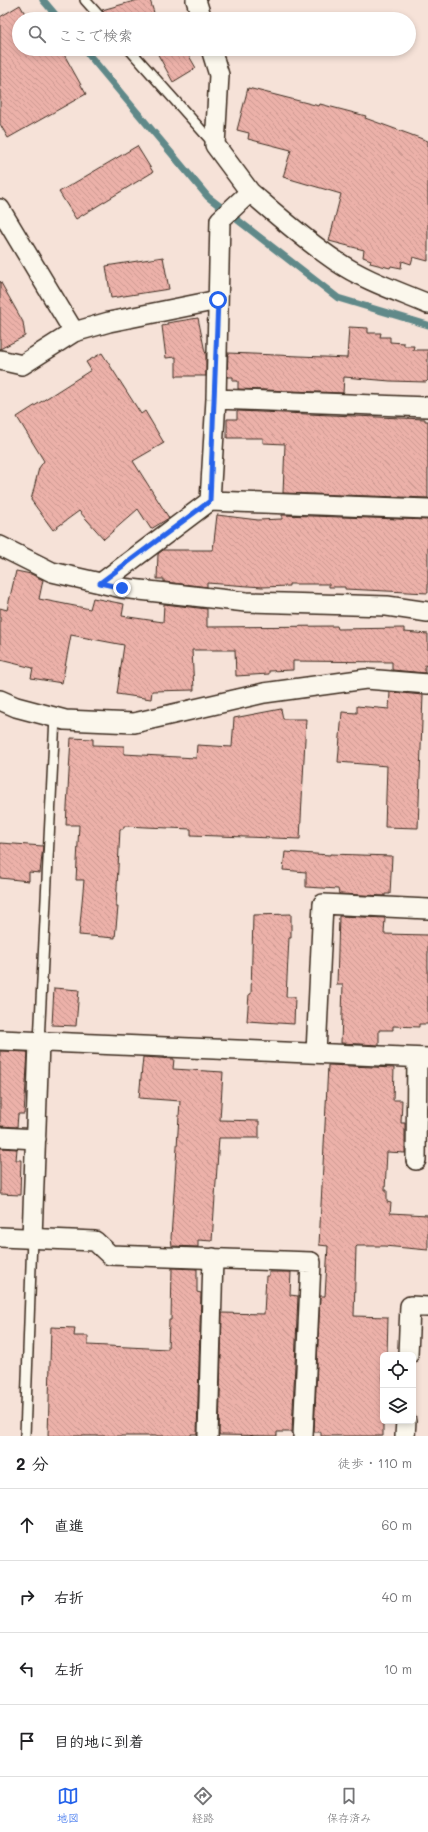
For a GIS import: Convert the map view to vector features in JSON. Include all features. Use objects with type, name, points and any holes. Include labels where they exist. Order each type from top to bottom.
[{"type":"street","points":[[196,0],[200,12]]},
{"type":"street","points":[[213,56],[219,75],[215,145],[246,195],[336,262],[368,280],[428,304]]},
{"type":"street","points":[[210,501],[216,399],[220,220],[246,195]]},
{"type":"street","points":[[0,209],[74,332]]},
{"type":"street","points":[[0,360],[22,365],[74,332],[108,322],[218,300]]},
{"type":"street","points":[[216,399],[428,407]]},
{"type":"street","points":[[100,583],[210,501],[428,509]]},
{"type":"street","points":[[0,546],[52,572],[122,588],[246,602],[387,606],[428,612]]},
{"type":"street","points":[[0,700],[16,707],[65,720],[134,723],[264,693],[366,679],[428,684]]},
{"type":"street","points":[[316,1053],[324,904],[428,909]]},
{"type":"street","points":[[0,1040],[423,1058],[416,1160]]},
{"type":"street","points":[[32,1238],[39,1042]]},
{"type":"street","points":[[0,1137],[36,1139]]},
{"type":"street","points":[[0,1237],[95,1241],[110,1255],[311,1262],[303,1436]]},
{"type":"street","points":[[208,1436],[213,1258]]},
{"type":"street","points":[[408,1352],[410,1306],[428,1307]]},
{"type":"street","points":[[405,1436],[406,1424]]},
{"type":"lane","points":[[85,0],[96,12]]},
{"type":"lane","points":[[135,56],[215,145]]},
{"type":"lane","points":[[39,1042],[55,717]]},
{"type":"lane","points":[[25,1436],[32,1238]]},
{"type":"building","points":[[138,0],[150,0],[154,12],[103,12],[102,10]]},
{"type":"building","points":[[20,5],[24,12],[12,12],[12,56],[65,56],[86,94],[8,138],[0,124],[0,17]]},
{"type":"building","points":[[159,56],[189,56],[196,68],[173,82]]},
{"type":"building","points":[[248,88],[366,116],[365,118],[428,141],[428,261],[413,257],[411,264],[402,261],[401,268],[391,266],[390,268],[370,263],[371,260],[363,257],[364,250],[329,241],[341,194],[283,177],[291,150],[248,139],[249,133],[237,130]]},
{"type":"building","points":[[137,146],[153,172],[76,219],[59,192]]},
{"type":"building","points":[[163,257],[169,289],[111,298],[106,266]]},
{"type":"building","points":[[0,281],[23,322],[25,336],[0,349]]},
{"type":"building","points":[[198,318],[206,353],[206,376],[176,376],[176,357],[166,358],[162,326],[167,325],[167,323]]},
{"type":"building","points":[[349,327],[368,328],[368,333],[381,333],[380,337],[390,337],[390,342],[404,343],[404,346],[414,346],[413,350],[428,350],[428,380],[426,382],[390,381],[344,377],[343,393],[238,389],[238,381],[233,381],[233,377],[227,377],[228,353],[347,358]]},
{"type":"building","points":[[102,353],[141,414],[145,411],[164,443],[133,461],[169,518],[151,529],[138,509],[104,539],[79,511],[53,530],[31,500],[39,468],[44,461],[17,417],[91,370],[86,362]]},
{"type":"building","points":[[237,411],[425,419],[425,421],[428,421],[428,498],[283,493],[285,444],[263,443],[263,438],[227,438],[227,419],[237,419]]},
{"type":"building","points":[[217,515],[258,520],[282,519],[282,515],[428,520],[428,593],[345,589],[345,587],[329,587],[329,584],[289,584],[289,586],[262,587],[207,583],[207,587],[164,582],[164,579],[157,579],[158,554],[163,550],[213,550]]},
{"type":"building","points":[[16,571],[31,574],[43,580],[39,599],[90,609],[93,598],[124,604],[122,616],[163,622],[164,604],[207,609],[207,627],[337,626],[338,629],[404,628],[404,632],[428,634],[428,666],[425,665],[425,673],[392,670],[392,662],[293,661],[293,670],[269,671],[269,674],[236,676],[235,650],[192,650],[194,690],[152,691],[151,699],[117,694],[124,645],[71,635],[62,683],[31,678],[33,668],[0,660],[0,608],[7,610]]},
{"type":"building","points":[[390,692],[423,695],[418,828],[385,827],[387,766],[338,762],[342,712],[357,713],[357,706],[389,709]]},
{"type":"building","points":[[281,709],[283,719],[306,719],[300,839],[191,835],[191,829],[124,826],[123,829],[120,829],[116,907],[118,907],[115,938],[79,935],[84,880],[76,880],[79,825],[66,825],[71,738],[93,739],[93,745],[124,746],[124,754],[196,758],[197,745],[232,747],[234,718]]},
{"type":"building","points":[[0,843],[43,846],[40,873],[29,872],[29,881],[0,878]]},
{"type":"building","points":[[285,852],[330,855],[392,856],[390,894],[385,894],[385,896],[339,894],[338,889],[306,887],[306,872],[283,870]]},
{"type":"building","points":[[291,914],[291,938],[289,938],[286,997],[295,997],[294,1024],[247,1021],[249,994],[251,994],[253,915]]},
{"type":"building","points":[[339,916],[385,918],[384,934],[428,935],[428,1024],[419,1024],[419,1027],[393,1026],[393,1030],[379,1030],[379,1045],[341,1043],[343,985],[337,985]]},
{"type":"building","points":[[54,988],[79,990],[76,1026],[52,1025]]},
{"type":"building","points":[[0,1051],[28,1052],[24,1114],[18,1114],[17,1127],[0,1126]]},
{"type":"building","points":[[143,1057],[174,1059],[173,1069],[223,1072],[220,1120],[259,1121],[259,1138],[219,1138],[212,1241],[198,1240],[198,1247],[172,1246],[171,1238],[180,1101],[139,1098]]},
{"type":"building","points":[[328,1065],[394,1068],[393,1100],[402,1100],[401,1123],[405,1123],[405,1153],[387,1152],[385,1190],[387,1190],[387,1202],[391,1203],[390,1213],[428,1215],[428,1250],[384,1246],[356,1247],[354,1316],[388,1317],[387,1352],[380,1352],[380,1424],[383,1424],[383,1436],[321,1436],[321,1432],[314,1432],[320,1296],[325,1296],[328,1246],[319,1245]]},
{"type":"building","points":[[0,1148],[17,1149],[16,1160],[21,1160],[20,1195],[0,1194]]},
{"type":"building","points":[[172,1268],[197,1269],[197,1292],[201,1293],[197,1434],[191,1434],[191,1436],[48,1436],[51,1327],[75,1328],[74,1336],[88,1336],[88,1345],[168,1349],[169,1320],[171,1320]]},
{"type":"building","points":[[269,1272],[291,1272],[290,1295],[298,1296],[292,1432],[277,1432],[277,1436],[219,1435],[222,1313],[264,1314],[266,1276],[269,1276]]},
{"type":"waterway","points":[[43,0],[53,12]]},
{"type":"waterway","points":[[90,56],[208,197],[338,298],[428,325]]},
{"type":"route","points":[[122,588],[100,583],[210,501],[216,399],[218,300]]}]
